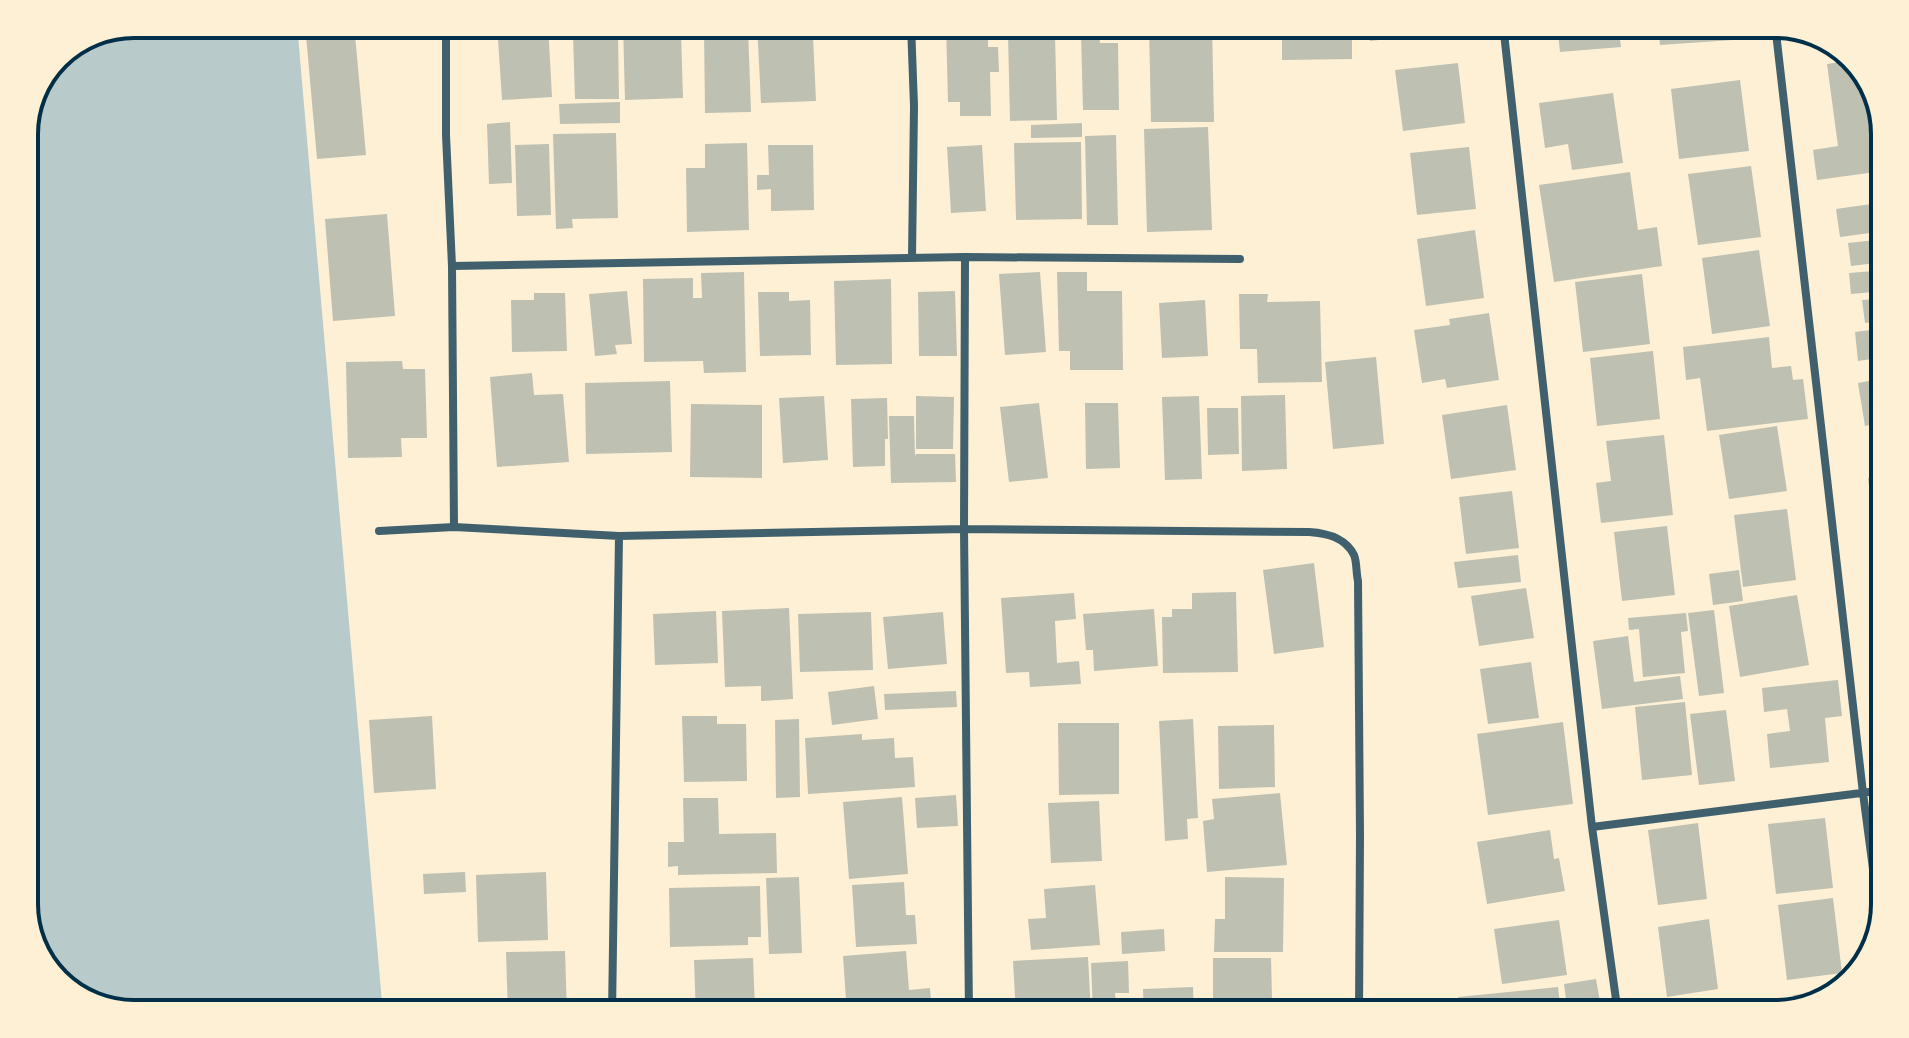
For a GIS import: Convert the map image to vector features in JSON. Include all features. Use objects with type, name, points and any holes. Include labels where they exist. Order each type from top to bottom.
[{"type":"street","points":[[446,38],[454,527]]},
{"type":"street","points":[[912,38],[912,258]]},
{"type":"street","points":[[1505,38],[1592,827],[1616,1000]]},
{"type":"street","points":[[1777,38],[1871,854]]},
{"type":"street","points":[[452,266],[965,257],[1240,259]]},
{"type":"street","points":[[965,257],[964,529],[969,1000]]},
{"type":"street","points":[[379,531],[454,527],[619,536],[964,529],[1325,533],[1341,540],[1354,555],[1358,581],[1359,1000]]},
{"type":"street","points":[[612,1000],[619,536]]},
{"type":"street","points":[[1592,827],[1871,792]]},
{"type":"shaded area","points":[[298,38],[382,1000],[134,1000],[109,997],[81,984],[62,967],[43,935],[38,910],[38,128],[41,109],[54,81],[66,66],[97,45],[115,40]]},
{"type":"building","points":[[306,38],[355,38],[366,155],[317,159]]},
{"type":"building","points":[[498,38],[549,38],[552,97],[502,100]]},
{"type":"building","points":[[573,38],[618,38],[619,99],[575,99]]},
{"type":"building","points":[[623,38],[681,38],[683,98],[625,100]]},
{"type":"building","points":[[704,38],[748,38],[751,112],[705,113]]},
{"type":"building","points":[[758,38],[813,38],[816,101],[761,103]]},
{"type":"building","points":[[946,38],[988,38],[988,47],[998,47],[999,72],[990,72],[991,116],[960,116],[960,102],[948,102]]},
{"type":"building","points":[[1008,38],[1055,38],[1057,120],[1010,121]]},
{"type":"building","points":[[1081,38],[1099,38],[1100,43],[1118,43],[1119,110],[1083,110]]},
{"type":"building","points":[[1149,38],[1212,38],[1214,122],[1151,122]]},
{"type":"building","points":[[1282,38],[1352,38],[1352,59],[1282,60]]},
{"type":"building","points":[[1558,38],[1620,38],[1621,47],[1560,52]]},
{"type":"building","points":[[1659,38],[1733,38],[1733,40],[1660,45]]},
{"type":"building","points":[[1838,62],[1847,71],[1866,103],[1871,128],[1871,173],[1817,180],[1813,150],[1838,146],[1827,64]]},
{"type":"building","points":[[1458,63],[1465,123],[1403,131],[1395,70]]},
{"type":"building","points":[[1740,80],[1749,151],[1679,159],[1671,89]]},
{"type":"building","points":[[1613,93],[1623,163],[1572,170],[1568,144],[1545,148],[1539,103]]},
{"type":"building","points":[[620,102],[620,123],[560,124],[559,104]]},
{"type":"building","points":[[510,122],[512,183],[489,184],[487,124]]},
{"type":"building","points":[[1082,123],[1082,137],[1031,138],[1031,125]]},
{"type":"building","points":[[1208,127],[1212,230],[1147,232],[1144,129]]},
{"type":"building","points":[[616,133],[618,218],[572,219],[573,228],[556,229],[553,134]]},
{"type":"building","points":[[1116,135],[1118,225],[1087,225],[1085,136]]},
{"type":"building","points":[[1081,142],[1082,219],[1016,220],[1014,143]]},
{"type":"building","points":[[747,143],[749,230],[687,232],[686,168],[705,168],[705,144]]},
{"type":"building","points":[[549,144],[551,215],[517,216],[515,145]]},
{"type":"building","points":[[768,145],[813,145],[814,210],[771,211],[771,189],[757,190],[757,175],[769,175]]},
{"type":"building","points":[[982,145],[986,211],[951,213],[947,147]]},
{"type":"building","points":[[1469,147],[1476,209],[1417,215],[1410,153]]},
{"type":"building","points":[[1751,166],[1761,237],[1698,245],[1688,174]]},
{"type":"building","points":[[1630,172],[1638,230],[1657,227],[1662,266],[1554,282],[1539,185]]},
{"type":"building","points":[[1871,204],[1871,233],[1840,237],[1836,209]]},
{"type":"building","points":[[387,214],[395,316],[333,321],[325,219]]},
{"type":"building","points":[[1475,230],[1484,298],[1426,306],[1417,239]]},
{"type":"building","points":[[1871,241],[1871,264],[1851,266],[1848,243]]},
{"type":"building","points":[[1759,250],[1770,326],[1712,334],[1702,258]]},
{"type":"building","points":[[1871,271],[1871,292],[1851,294],[1849,273]]},
{"type":"building","points":[[744,272],[746,372],[704,373],[703,361],[644,362],[643,279],[693,278],[693,298],[702,298],[701,273]]},
{"type":"building","points":[[1040,272],[1046,352],[1005,355],[999,274]]},
{"type":"building","points":[[1057,272],[1087,272],[1087,291],[1122,291],[1123,370],[1070,370],[1070,351],[1059,351]]},
{"type":"building","points":[[1642,274],[1650,344],[1583,352],[1575,282]]},
{"type":"building","points":[[891,279],[892,364],[836,365],[834,281]]},
{"type":"building","points":[[627,291],[632,344],[615,345],[617,354],[595,356],[589,294]]},
{"type":"building","points":[[955,291],[957,356],[919,356],[918,292]]},
{"type":"building","points":[[758,292],[789,292],[789,301],[810,300],[811,355],[760,356]]},
{"type":"building","points":[[534,293],[565,293],[567,351],[512,352],[511,300],[534,300]]},
{"type":"building","points":[[1239,294],[1268,294],[1267,302],[1320,301],[1322,382],[1258,383],[1257,349],[1240,349]]},
{"type":"building","points":[[1871,299],[1871,322],[1865,323],[1862,300]]},
{"type":"building","points":[[1205,300],[1208,356],[1162,358],[1159,303]]},
{"type":"building","points":[[1489,313],[1499,380],[1447,388],[1445,379],[1422,383],[1414,330],[1450,325],[1449,319]]},
{"type":"building","points":[[1871,330],[1871,359],[1858,361],[1855,332]]},
{"type":"building","points":[[1769,337],[1772,368],[1791,366],[1793,380],[1803,379],[1808,419],[1707,431],[1700,378],[1686,380],[1683,347]]},
{"type":"building","points":[[1653,351],[1660,419],[1597,426],[1590,358]]},
{"type":"building","points":[[1376,357],[1384,444],[1333,449],[1325,362]]},
{"type":"building","points":[[402,361],[403,369],[425,369],[427,438],[401,438],[402,457],[348,458],[346,362]]},
{"type":"building","points":[[532,373],[534,395],[563,394],[569,462],[497,467],[490,377]]},
{"type":"building","points":[[670,381],[672,452],[586,454],[585,383]]},
{"type":"building","points":[[1871,381],[1871,431],[1870,425],[1865,426],[1858,383]]},
{"type":"building","points":[[1285,395],[1287,469],[1242,471],[1241,396]]},
{"type":"building","points":[[824,396],[828,460],[783,463],[779,398]]},
{"type":"building","points":[[916,396],[954,397],[953,449],[916,449]]},
{"type":"building","points":[[1199,396],[1202,479],[1165,480],[1162,397]]},
{"type":"building","points":[[887,398],[885,466],[853,467],[851,399]]},
{"type":"building","points":[[1039,403],[1048,478],[1009,482],[1000,407]]},
{"type":"building","points":[[1085,403],[1118,403],[1120,468],[1086,469]]},
{"type":"building","points":[[691,404],[762,405],[762,478],[690,477]]},
{"type":"building","points":[[1507,405],[1516,470],[1451,479],[1442,415]]},
{"type":"building","points":[[1207,408],[1238,408],[1239,454],[1208,455]]},
{"type":"building","points":[[889,416],[914,416],[915,456],[955,454],[956,482],[891,483]]},
{"type":"building","points":[[1777,426],[1787,491],[1729,499],[1719,435]]},
{"type":"building","points":[[1664,435],[1673,515],[1601,523],[1596,483],[1611,481],[1606,441]]},
{"type":"building","points":[[1512,491],[1519,548],[1466,554],[1459,497]]},
{"type":"building","points":[[1787,509],[1796,580],[1743,587],[1734,515]]},
{"type":"building","points":[[1667,526],[1675,595],[1622,601],[1614,532]]},
{"type":"building","points":[[1518,555],[1521,582],[1458,588],[1454,562]]},
{"type":"building","points":[[1314,563],[1324,647],[1274,654],[1263,570]]},
{"type":"building","points":[[1739,570],[1743,601],[1713,605],[1709,574]]},
{"type":"building","points":[[1526,588],[1534,638],[1479,646],[1471,596]]},
{"type":"building","points":[[1236,592],[1238,672],[1163,673],[1162,617],[1172,617],[1172,609],[1192,609],[1192,593]]},
{"type":"building","points":[[1074,593],[1076,619],[1055,621],[1057,663],[1079,661],[1081,684],[1030,687],[1029,672],[1006,673],[1001,598]]},
{"type":"building","points":[[1797,595],[1809,665],[1740,677],[1729,606]]},
{"type":"building","points":[[789,608],[793,699],[761,701],[761,686],[725,687],[722,611]]},
{"type":"building","points":[[1154,609],[1158,666],[1094,671],[1093,650],[1086,650],[1083,614]]},
{"type":"building","points":[[1714,610],[1724,693],[1699,696],[1688,613]]},
{"type":"building","points":[[716,611],[718,663],[655,665],[653,614]]},
{"type":"building","points":[[871,612],[873,670],[800,672],[798,614]]},
{"type":"building","points":[[943,612],[947,664],[888,669],[883,617]]},
{"type":"building","points":[[1686,613],[1688,631],[1681,632],[1685,673],[1643,677],[1639,629],[1629,630],[1628,618]]},
{"type":"building","points":[[1628,636],[1634,682],[1680,676],[1683,699],[1602,709],[1593,641]]},
{"type":"building","points":[[1531,662],[1539,718],[1488,724],[1480,669]]},
{"type":"building","points":[[1838,680],[1842,716],[1825,718],[1829,762],[1770,768],[1767,734],[1790,731],[1787,709],[1764,712],[1762,688]]},
{"type":"building","points":[[874,686],[878,719],[832,725],[828,692]]},
{"type":"building","points":[[956,691],[957,707],[885,710],[884,694]]},
{"type":"building","points":[[1685,702],[1692,775],[1642,780],[1635,707]]},
{"type":"building","points":[[1726,710],[1735,781],[1699,785],[1690,714]]},
{"type":"building","points":[[432,716],[436,789],[374,793],[369,720]]},
{"type":"building","points":[[682,716],[717,716],[717,724],[746,724],[747,781],[684,782]]},
{"type":"building","points":[[799,719],[800,797],[776,798],[775,720]]},
{"type":"building","points":[[1193,719],[1198,818],[1187,819],[1188,839],[1165,841],[1159,721]]},
{"type":"building","points":[[1563,722],[1573,804],[1488,815],[1477,734]]},
{"type":"building","points":[[1058,723],[1119,723],[1119,794],[1059,795]]},
{"type":"building","points":[[1274,725],[1275,787],[1219,789],[1218,726]]},
{"type":"building","points":[[862,734],[862,740],[894,738],[895,758],[913,757],[915,787],[808,794],[805,738]]},
{"type":"building","points":[[1280,793],[1287,865],[1207,872],[1203,821],[1214,819],[1212,799]]},
{"type":"building","points":[[956,795],[958,826],[917,828],[915,798]]},
{"type":"building","points":[[902,797],[908,874],[849,879],[843,802]]},
{"type":"building","points":[[683,798],[718,798],[719,834],[776,833],[777,873],[678,875],[678,866],[668,867],[668,842],[684,842]]},
{"type":"building","points":[[1099,801],[1102,861],[1051,863],[1048,803]]},
{"type":"building","points":[[1825,818],[1833,888],[1776,894],[1768,824]]},
{"type":"building","points":[[1698,823],[1707,899],[1658,905],[1648,830]]},
{"type":"building","points":[[1550,830],[1554,859],[1559,858],[1565,891],[1487,904],[1477,842]]},
{"type":"building","points":[[465,872],[466,892],[424,894],[423,874]]},
{"type":"building","points":[[546,872],[548,940],[478,942],[476,875]]},
{"type":"building","points":[[799,877],[802,953],[769,954],[766,878]]},
{"type":"building","points":[[1225,877],[1284,878],[1283,952],[1214,952],[1215,919],[1225,919]]},
{"type":"building","points":[[904,882],[906,915],[915,915],[917,944],[856,947],[852,885]]},
{"type":"building","points":[[1095,885],[1100,945],[1031,950],[1028,919],[1046,918],[1044,889]]},
{"type":"building","points":[[760,886],[761,937],[748,937],[748,945],[670,947],[669,888]]},
{"type":"building","points":[[1833,898],[1842,973],[1787,980],[1778,905]]},
{"type":"building","points":[[1709,919],[1718,989],[1667,997],[1658,927]]},
{"type":"building","points":[[1559,920],[1567,975],[1502,984],[1494,929]]},
{"type":"building","points":[[1164,929],[1165,951],[1122,954],[1121,932]]},
{"type":"building","points":[[565,951],[567,1000],[508,1000],[506,952]]},
{"type":"building","points":[[906,951],[909,990],[930,988],[931,1000],[846,1000],[843,956]]},
{"type":"building","points":[[1088,957],[1090,1000],[1015,1000],[1013,961]]},
{"type":"building","points":[[753,958],[755,1000],[695,1000],[694,960]]},
{"type":"building","points":[[1213,958],[1271,958],[1272,998],[1293,998],[1293,1000],[1213,1000]]},
{"type":"building","points":[[1128,961],[1129,993],[1115,993],[1116,1000],[1092,1000],[1091,963]]},
{"type":"building","points":[[1596,979],[1600,1000],[1566,1000],[1564,984]]},
{"type":"building","points":[[1193,987],[1193,1000],[1143,1000],[1143,989]]},
{"type":"building","points":[[1558,987],[1560,1000],[1458,1000],[1458,997]]}]
